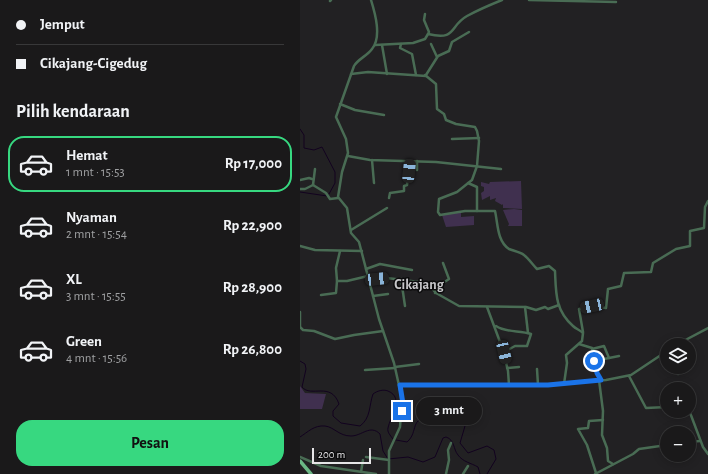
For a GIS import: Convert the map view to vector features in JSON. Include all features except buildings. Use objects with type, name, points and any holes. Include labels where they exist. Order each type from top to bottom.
[{"type":"main road","points":[[300,461],[311,474]]},
{"type":"street","points":[[371,0],[376,31],[375,45],[365,56],[356,62],[336,117],[347,143],[348,156],[342,172],[338,198],[349,211],[352,234],[359,242],[362,251],[372,296],[400,385],[403,404],[402,419],[396,439],[389,451],[389,474]]},
{"type":"street","points":[[428,34],[440,36],[449,34],[466,17],[502,0]]},
{"type":"street","points":[[528,0],[577,0],[591,3],[616,2]]},
{"type":"street","points":[[375,45],[413,43],[425,39],[429,32],[424,20],[425,14]]},
{"type":"street","points":[[426,75],[437,57],[449,51],[452,42],[469,32]]},
{"type":"street","points":[[401,44],[400,48],[413,55],[416,75]]},
{"type":"street","points":[[431,44],[437,57]]},
{"type":"street","points":[[382,45],[387,74]]},
{"type":"street","points":[[351,74],[367,72],[426,75]]},
{"type":"street","points":[[426,75],[429,80],[436,84],[437,109],[444,114],[446,120],[475,128],[479,138],[477,166],[472,180],[457,192],[439,200],[438,212],[441,215],[464,211],[496,211],[499,228],[498,231],[502,241],[507,247],[524,255],[538,269],[548,266],[555,271],[554,283],[561,313],[573,326],[583,333]]},
{"type":"street","points":[[340,104],[354,110],[384,115]]},
{"type":"street","points":[[452,139],[479,138]]},
{"type":"street","points":[[348,156],[372,160],[417,161],[501,169]]},
{"type":"street","points":[[372,160],[374,183]]},
{"type":"street","points":[[389,198],[390,193],[404,191],[404,186],[407,185],[410,161]]},
{"type":"street","points":[[417,161],[417,170]]},
{"type":"street","points":[[300,189],[305,189],[312,183],[315,169]]},
{"type":"street","points":[[300,180],[312,178],[312,183],[330,199],[338,198]]},
{"type":"street","points":[[468,183],[477,187],[477,211]]},
{"type":"street","points":[[564,384],[567,363],[566,355],[583,340],[579,309],[593,306],[606,308],[608,289],[621,286],[624,273],[652,272],[653,263],[676,249],[690,246],[690,231],[704,228],[705,207],[708,201]]},
{"type":"street","points":[[351,230],[387,208]]},
{"type":"street","points":[[300,246],[314,250],[362,251]]},
{"type":"street","points":[[321,295],[336,293],[336,268],[340,251]]},
{"type":"street","points":[[435,293],[440,284],[449,278],[442,263]]},
{"type":"street","points":[[366,269],[380,264],[412,270]]},
{"type":"street","points":[[337,281],[368,278],[401,279],[409,282],[427,283],[435,293],[458,306],[525,307],[537,310],[545,307],[548,309],[559,305]]},
{"type":"street","points":[[401,279],[405,306]]},
{"type":"street","points":[[372,296],[388,294]]},
{"type":"street","points":[[487,307],[504,352],[509,385]]},
{"type":"street","points":[[504,352],[515,346],[527,346],[531,336],[528,333],[525,307]]},
{"type":"street","points":[[300,312],[300,326],[303,330],[313,331],[334,339],[383,331]]},
{"type":"street","points":[[495,326],[501,330],[514,330],[520,333],[528,333]]},
{"type":"street","points":[[689,338],[708,328]]},
{"type":"street","points":[[579,344],[589,346],[592,349],[604,346],[609,358]]},
{"type":"street","points":[[592,349],[600,380],[603,420],[602,435],[607,448],[608,461],[612,464]]},
{"type":"street","points":[[594,361],[619,356]]},
{"type":"street","points":[[400,385],[538,385],[600,380],[629,376],[660,356]]},
{"type":"street","points":[[365,370],[419,364]]},
{"type":"street","points":[[507,368],[519,367]]},
{"type":"street","points":[[537,369],[538,385]]},
{"type":"street","points":[[629,376],[646,408],[660,407]]},
{"type":"street","points":[[692,418],[700,441],[708,454]]},
{"type":"street","points":[[603,420],[589,421],[588,428],[578,429],[587,445],[595,474],[628,457],[640,448],[660,446]]},
{"type":"street","points":[[696,441],[700,441]]},
{"type":"street","points":[[446,474],[450,460],[448,450],[451,443]]},
{"type":"street","points":[[300,457],[321,466],[376,474]]},
{"type":"street","points":[[361,472],[364,458],[389,459]]},
{"type":"street","points":[[463,474],[468,466]]},
{"type":"shaded area","points":[[521,181],[522,209],[503,208],[503,204],[502,205],[495,201],[496,198],[490,200],[490,196],[482,200],[481,193],[484,191],[484,187],[481,186],[481,182],[489,184],[490,182]]},
{"type":"shaded area","points":[[503,210],[522,210],[522,226],[508,226],[509,224]]},
{"type":"shaded area","points":[[461,211],[461,217],[474,216],[474,225],[446,227],[442,215]]},
{"type":"shaded area","points":[[300,386],[305,393],[326,394],[322,409],[300,409]]},
{"type":"waterway","points":[[300,129],[304,135],[304,148],[314,150],[322,147],[335,172],[335,183],[329,194]]},
{"type":"waterway","points":[[300,192],[327,196]]},
{"type":"waterway","points":[[300,361],[305,364],[306,369],[302,387],[310,391],[326,391],[331,393],[339,404],[333,411],[333,416],[341,423],[360,426],[364,423],[368,415],[373,394],[384,390],[393,394],[396,403],[388,429],[389,434],[393,439]]},
{"type":"waterway","points":[[396,440],[407,442],[411,438],[417,422],[420,420],[431,419],[437,423],[458,420],[465,426],[460,443],[468,453],[487,446],[494,450],[496,459],[487,474]]},
{"type":"waterway","points":[[300,437],[311,429],[321,426],[328,427],[347,436],[355,436],[369,430],[373,430],[380,434],[383,451],[388,459],[408,457],[423,462],[435,457],[443,438],[446,437],[451,440],[456,453],[465,461],[478,467],[480,474]]},
{"type":"district","name":"Cikajang","points":[[419,285]]},
{"type":"route","points":[[402,411],[403,404],[400,385],[548,385],[601,380],[597,373],[594,361]]}]
